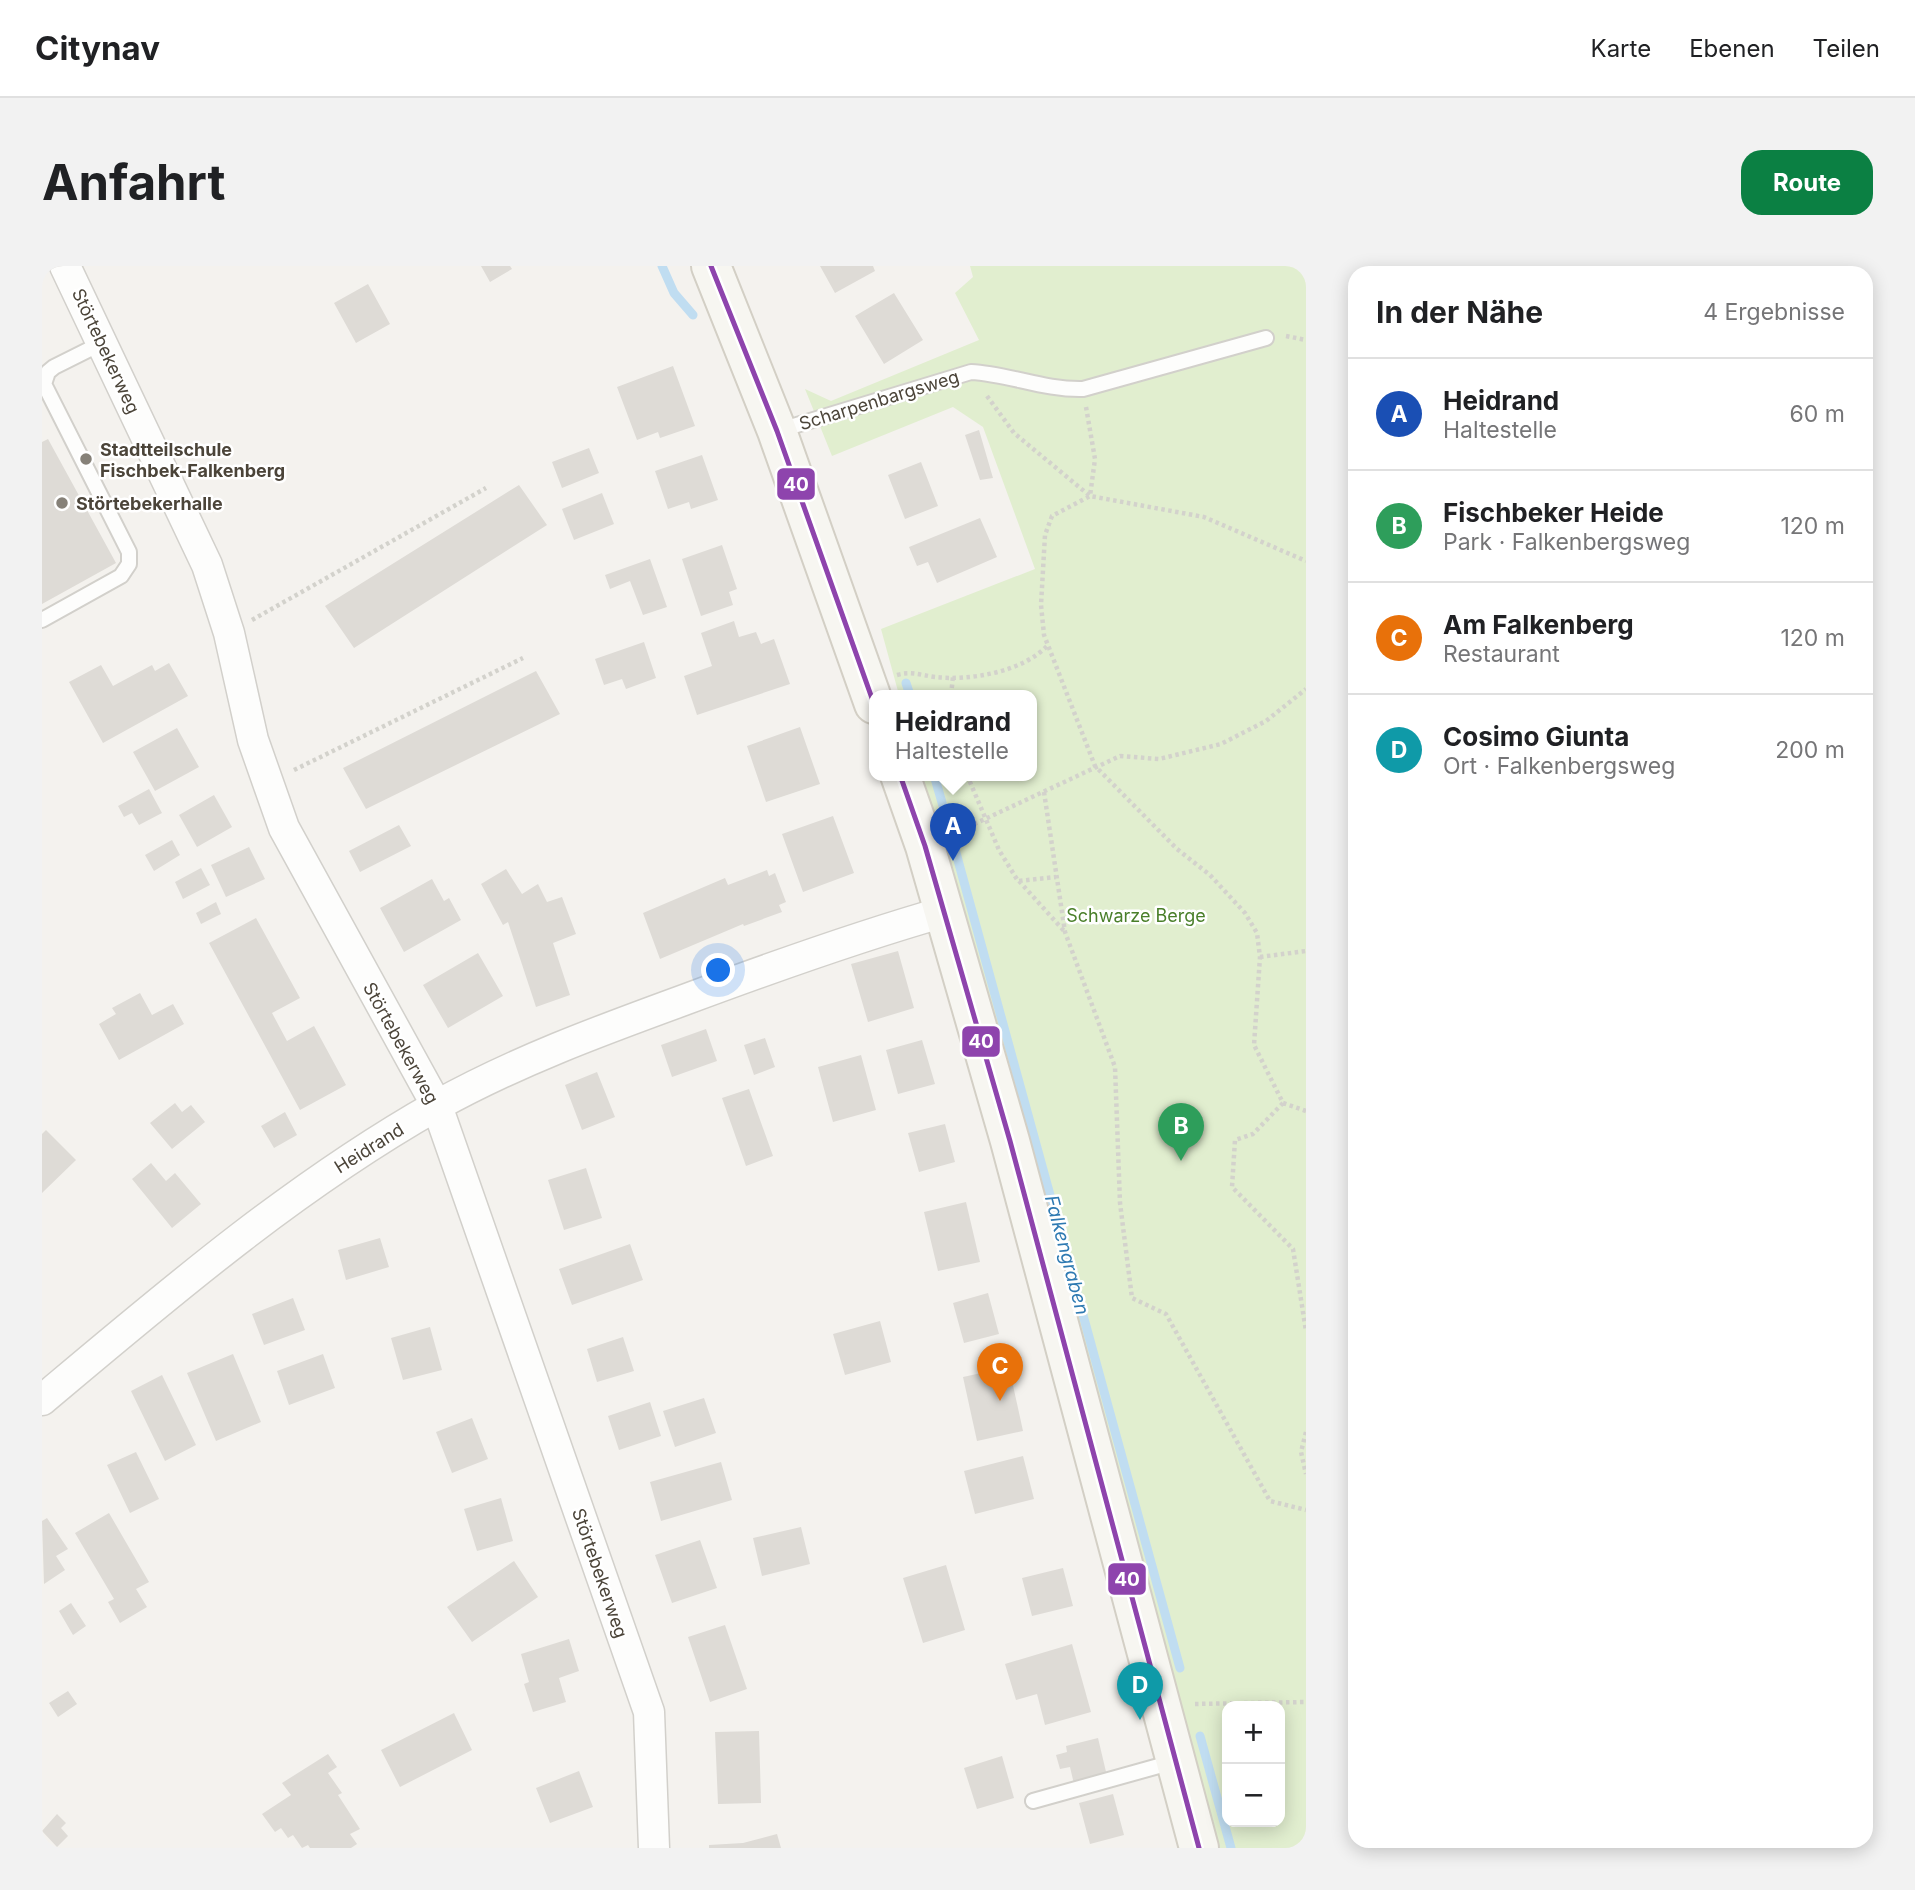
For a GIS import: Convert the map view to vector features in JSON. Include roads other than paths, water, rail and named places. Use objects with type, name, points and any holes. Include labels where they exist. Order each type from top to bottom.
[{"type":"street","name":"Störtebekerweg","points":[[65,266],[207,565],[229,633],[267,783],[306,870],[437,1106],[649,1712],[654,1848]]},
{"type":"street","points":[[711,266],[777,431],[870,690]]},
{"type":"street","points":[[902,781],[925,846],[1010,1141],[1199,1848]]},
{"type":"street","name":"Heidrand","points":[[42,1400],[181,1283],[331,1171],[437,1106],[521,1064],[608,1027],[788,962],[944,912]]},
{"type":"lane","name":"Scharpenbargsweg","points":[[777,431],[971,372],[993,373],[1058,390],[1083,389],[1266,338]]},
{"type":"lane","points":[[42,620],[121,576],[129,564],[129,552],[44,384],[48,372],[54,367],[102,343]]},
{"type":"lane","points":[[1033,1801],[1175,1761]]},
{"type":"waterway","name":"Falkengraben","points":[[662,266],[674,293],[693,315]]},
{"type":"waterway","name":"Falkengraben","points":[[906,683],[908,690]]},
{"type":"waterway","name":"Falkengraben","points":[[936,781],[950,830]]},
{"type":"waterway","name":"Falkengraben","points":[[953,842],[1180,1668]]},
{"type":"waterway","name":"Falkengraben","points":[[1200,1736],[1231,1848]]},
{"type":"place","name":"Stadtteilschule Fischbek-Falkenberg","points":[[86,459]]},
{"type":"place","name":"Störtebekerhalle","points":[[62,503]]},
{"type":"place","name":"Heidrand","points":[[953,861]]},
{"type":"place","name":"Fischbeker Heide","points":[[1181,1161]]},
{"type":"place","name":"Am Falkenberg","points":[[1000,1401]]},
{"type":"place","name":"Cosimo Giunta","points":[[1140,1720]]},
{"type":"park label","name":"Schwarze Berge","points":[[1136,915]]}]
